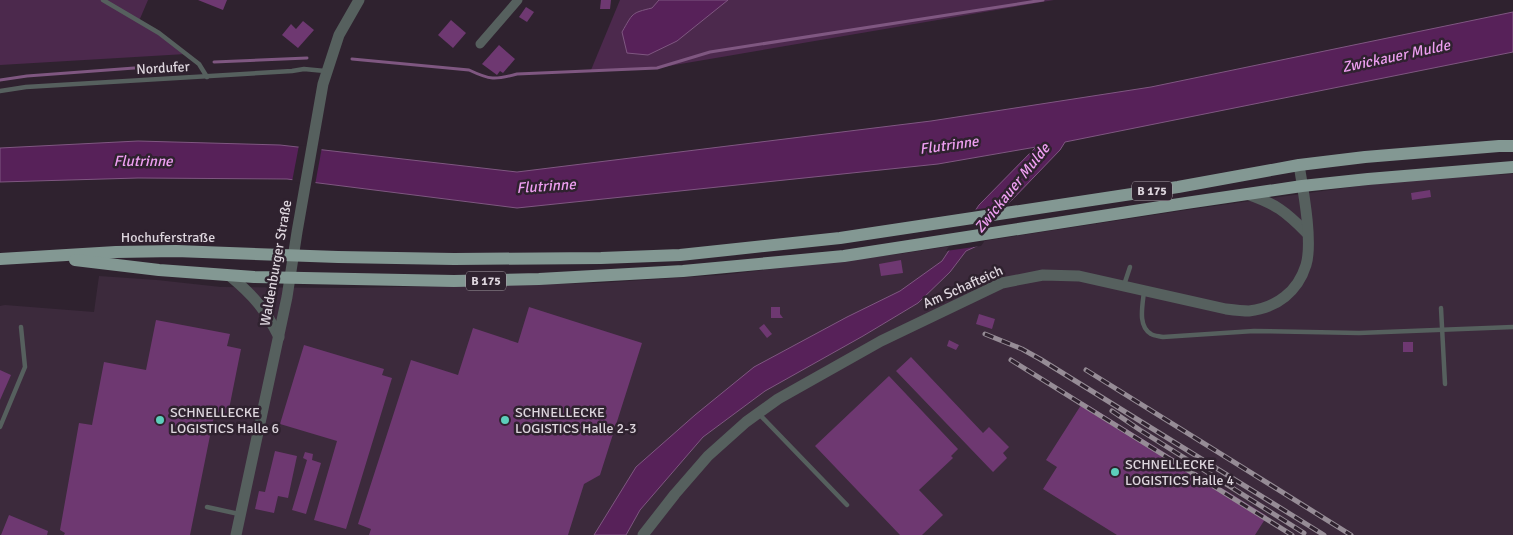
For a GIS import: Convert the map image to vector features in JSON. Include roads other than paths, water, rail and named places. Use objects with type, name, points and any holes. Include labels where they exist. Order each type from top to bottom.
[{"type":"main road","name":"B 175","points":[[294,255],[454,259],[638,257],[751,248],[953,222],[1178,188],[1299,165],[1365,157],[1513,146]]},
{"type":"main road","name":"B 175","points":[[290,278],[454,281],[539,280],[682,271],[844,256],[1302,186],[1513,167]]},
{"type":"main road","name":"Hochuferstraße","points":[[0,260],[159,251],[294,255]]},
{"type":"main road","name":"Hochuferstraße","points":[[43,257],[159,270],[230,276],[290,278]]},
{"type":"street","name":"Waldenburger Straße","points":[[236,535],[279,337],[323,84],[339,35],[358,0]]},
{"type":"street","points":[[480,44],[518,0]]},
{"type":"street","name":"Am Schafteich","points":[[643,535],[708,456],[758,413],[778,399],[882,341],[1002,283],[1043,275],[1079,276],[1226,309],[1248,311],[1268,307],[1286,296],[1298,284],[1306,264],[1307,233],[1299,165]]},
{"type":"street","points":[[1247,194],[1280,208],[1291,216],[1307,233]]},
{"type":"street","points":[[230,276],[249,291],[265,311],[279,337]]},
{"type":"lane","points":[[103,0],[159,34],[199,64],[207,76]]},
{"type":"lane","name":"Nordufer","points":[[0,91],[26,87],[304,69],[327,72]]},
{"type":"lane","points":[[1124,286],[1130,267]]},
{"type":"lane","points":[[1144,290],[1143,323],[1150,334],[1163,337],[1254,331],[1359,333],[1513,326]]},
{"type":"lane","points":[[1441,308],[1445,384]]},
{"type":"lane","points":[[0,427],[25,367],[21,327]]},
{"type":"lane","points":[[758,413],[847,504]]},
{"type":"lane","points":[[207,507],[240,514]]},
{"type":"water","points":[[659,0],[728,0],[677,41],[648,55],[627,53],[622,32],[628,21],[636,13],[652,8]]},
{"type":"water","points":[[1513,12],[1513,52],[1065,142],[1060,150],[1009,203],[979,245],[966,251],[950,272],[918,303],[765,391],[703,437],[640,510],[626,535],[594,535],[636,467],[695,415],[754,367],[900,291],[942,261],[979,205],[1036,147],[938,164],[517,208],[287,179],[138,178],[0,182],[0,148],[138,141],[280,145],[517,172],[931,121],[1151,87]]},
{"type":"waterway","points":[[352,59],[469,70],[482,76],[493,78],[517,74],[657,68],[710,52],[1043,0]]},
{"type":"waterway","points":[[214,62],[307,58]]},
{"type":"waterway","points":[[0,80],[27,76],[188,64]]},
{"type":"railway","points":[[985,334],[1022,349],[1040,359],[1324,535]]},
{"type":"railway","points":[[1011,360],[1292,535]]},
{"type":"railway","points":[[1086,370],[1351,535]]},
{"type":"railway","points":[[1112,411],[1304,533]]},
{"type":"place","name":"SCHNELLECKE LOGISTICS Halle 6","points":[[160,420]]},
{"type":"place","name":"SCHNELLECKE LOGISTICS Halle 2-3","points":[[505,420]]},
{"type":"place","name":"SCHNELLECKE LOGISTICS Halle 4","points":[[1115,472]]},
{"type":"water label","name":"Zwickauer Mulde","points":[[1396,56]]},
{"type":"water label","name":"Flutrinne","points":[[949,145]]},
{"type":"water label","name":"Flutrinne","points":[[143,161]]},
{"type":"water label","name":"Flutrinne","points":[[546,186]]},
{"type":"water label","name":"Zwickauer Mulde","points":[[1012,188]]}]
